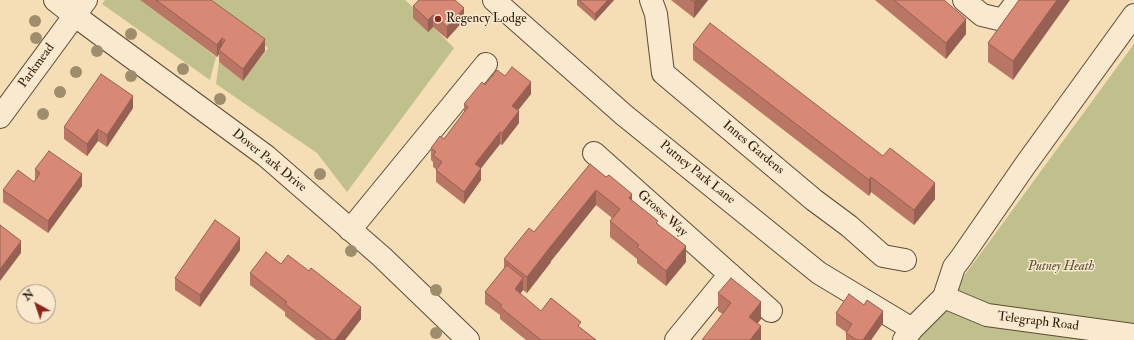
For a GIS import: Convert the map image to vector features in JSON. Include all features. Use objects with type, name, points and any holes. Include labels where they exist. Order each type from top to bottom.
[{"type":"street","name":"Dover Park Drive","points":[[55,0],[80,8],[266,156],[382,257],[468,340]]},
{"type":"street","name":"Putney Park Lane","points":[[494,0],[624,115],[819,273],[908,335]]},
{"type":"street","name":"Innes Gardens","points":[[651,0],[656,14],[663,73],[814,200],[850,226],[883,256],[905,260]]},
{"type":"street","points":[[964,0],[982,15],[1003,20],[1018,0]]},
{"type":"street","name":"Parkmead","points":[[0,117],[80,8]]},
{"type":"street","points":[[908,335],[944,297],[954,267],[1026,164],[1134,15]]},
{"type":"street","points":[[350,230],[486,64]]},
{"type":"street","name":"Grosse Way","points":[[594,153],[771,311]]},
{"type":"street","points":[[676,340],[730,274]]},
{"type":"street","name":"Telegraph Road","points":[[944,297],[987,316],[1134,335]]},
{"type":"green space","points":[[105,0],[140,0],[216,57],[210,80],[102,4]]},
{"type":"green space","points":[[207,0],[405,0],[418,12],[428,31],[433,27],[454,48],[347,192],[317,153],[216,84],[219,62],[243,81],[268,48]]},
{"type":"green space","name":"Putney Heath","points":[[1134,44],[1134,340],[916,340],[981,253]]},
{"type":"building","points":[[156,0],[211,0],[265,39],[243,69],[219,50],[225,40],[222,38],[217,45]]},
{"type":"building","points":[[419,0],[455,0],[464,8],[447,27],[433,15],[428,20],[413,6]]},
{"type":"building","points":[[579,0],[608,0],[595,14]]},
{"type":"building","points":[[894,0],[944,0],[966,19],[946,43]]},
{"type":"building","points":[[1019,0],[1057,0],[1013,61],[988,43]]},
{"type":"building","points":[[710,23],[883,156],[890,148],[935,183],[914,210],[871,177],[869,180],[693,45]]},
{"type":"building","points":[[512,67],[531,82],[512,106],[519,111],[502,133],[500,132],[475,164],[481,168],[464,192],[436,170],[442,162],[433,155],[436,152],[431,148],[440,136],[444,139],[468,107],[464,104],[482,82],[485,85],[497,70],[505,76]]},
{"type":"building","points":[[101,74],[133,96],[107,135],[98,129],[87,144],[64,127]]},
{"type":"building","points":[[49,151],[82,174],[48,221],[3,190],[18,170],[34,182],[40,173],[35,169]]},
{"type":"building","points":[[590,164],[606,177],[609,175],[632,194],[629,198],[658,221],[656,223],[686,246],[666,271],[637,247],[639,245],[610,221],[620,209],[596,190],[527,277],[504,259],[529,228],[534,232]]},
{"type":"building","points":[[215,220],[240,238],[200,295],[175,278]]},
{"type":"building","points":[[0,225],[21,241],[0,269]]},
{"type":"building","points":[[266,252],[281,264],[288,255],[309,271],[311,268],[361,307],[335,340],[332,340],[285,304],[287,302],[250,273]]},
{"type":"building","points":[[507,265],[523,278],[515,289],[541,311],[551,298],[581,322],[578,326],[596,340],[541,340],[500,307],[502,305],[485,292]]},
{"type":"building","points":[[731,278],[761,302],[749,317],[761,326],[750,340],[702,340],[731,303],[718,293]]},
{"type":"building","points":[[849,294],[864,305],[867,300],[883,311],[863,340],[857,340],[846,333],[852,324],[836,313]]},
{"type":"place","name":"Regency Lodge","points":[[438,19]]}]
